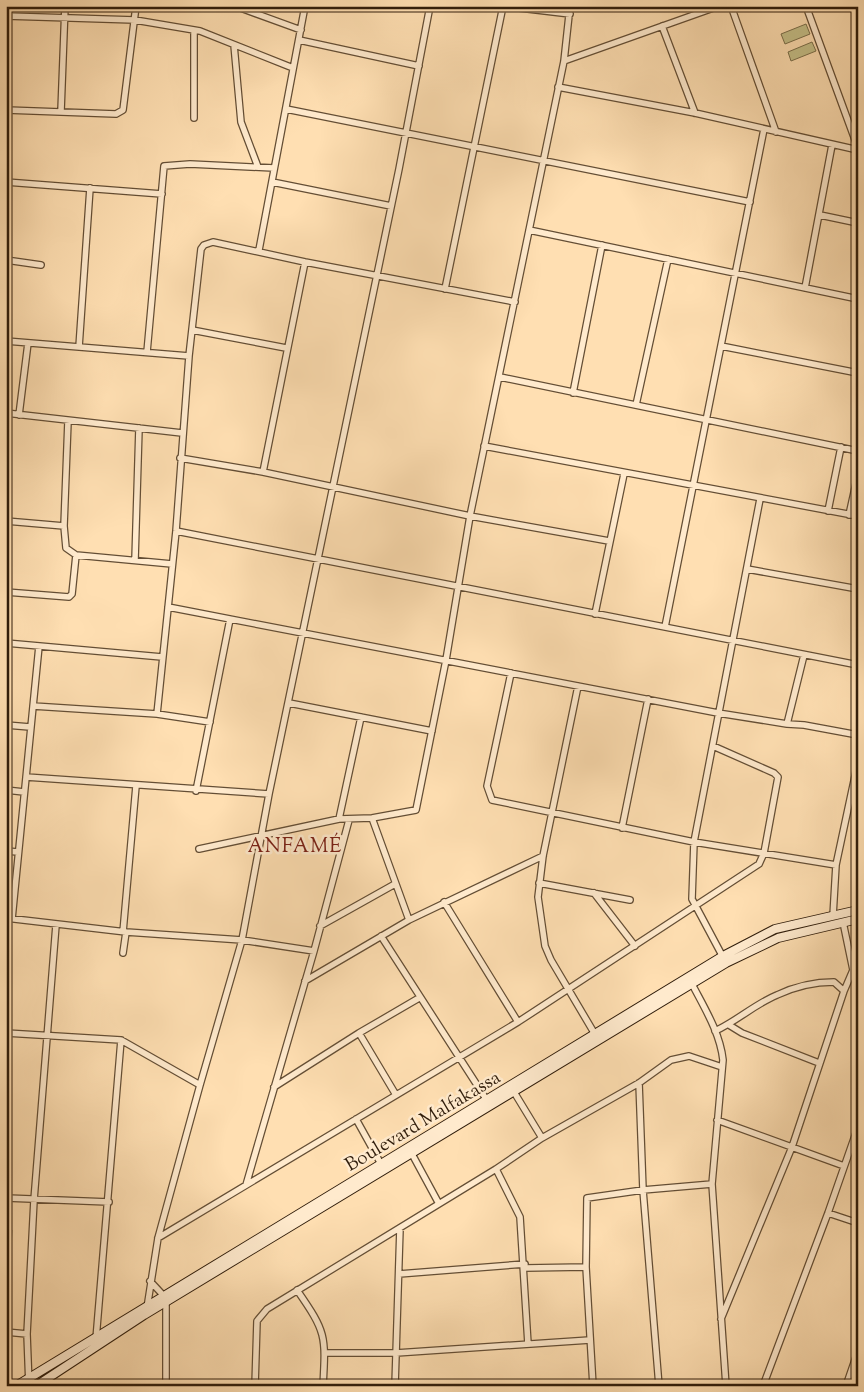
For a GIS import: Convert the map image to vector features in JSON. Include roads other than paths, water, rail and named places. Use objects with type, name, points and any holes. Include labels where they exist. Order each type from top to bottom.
[{"type":"main road","name":"Boulevard Malfakassa","points":[[16,1386],[28,1382],[163,1295],[381,1164],[489,1103],[724,960],[764,933],[858,910]]},
{"type":"main road","name":"Boulevard Malfakassa","points":[[36,1386],[144,1316],[166,1305],[412,1154],[489,1103],[514,1092],[597,1037],[692,984],[724,960],[778,938],[858,919]]},
{"type":"street","points":[[61,111],[65,6]]},
{"type":"street","points":[[6,110],[116,114],[122,110],[136,6]]},
{"type":"street","points":[[235,6],[300,30]]},
{"type":"street","points":[[259,250],[305,6]]},
{"type":"street","points":[[144,1316],[158,1238],[242,940],[269,794],[289,703],[331,488],[406,135],[430,6]]},
{"type":"street","points":[[445,289],[503,6],[570,14]]},
{"type":"street","points":[[199,849],[339,819],[372,818],[416,810],[446,660],[470,516],[564,60],[570,6]]},
{"type":"street","points":[[564,60],[719,6]]},
{"type":"street","points":[[731,6],[776,132]]},
{"type":"street","points":[[558,87],[695,113],[832,145],[858,149],[806,6]]},
{"type":"street","points":[[6,47],[7,16],[135,20],[194,31],[293,68]]},
{"type":"street","points":[[662,26],[695,113]]},
{"type":"street","points":[[194,31],[194,118]]},
{"type":"street","points":[[299,40],[418,66]]},
{"type":"street","points":[[234,45],[241,122],[258,166]]},
{"type":"street","points":[[286,109],[406,135],[473,146],[544,162],[750,202]]},
{"type":"street","points":[[665,627],[764,129]]},
{"type":"street","points":[[805,288],[832,145]]},
{"type":"street","points":[[147,352],[165,164],[274,168]]},
{"type":"street","points":[[6,182],[162,194]]},
{"type":"street","points":[[272,182],[391,206]]},
{"type":"street","points":[[79,347],[90,188]]},
{"type":"street","points":[[820,215],[858,223]]},
{"type":"street","points":[[530,230],[858,299]]},
{"type":"street","points":[[157,714],[176,531],[189,356],[201,249],[204,245],[213,242],[259,250],[305,262],[515,302]]},
{"type":"street","points":[[573,393],[602,245]]},
{"type":"street","points":[[636,405],[668,259]]},
{"type":"street","points":[[6,260],[41,265]]},
{"type":"street","points":[[263,472],[286,348],[305,262]]},
{"type":"street","points":[[192,330],[286,348]]},
{"type":"street","points":[[6,341],[189,356]]},
{"type":"street","points":[[19,415],[28,343]]},
{"type":"street","points":[[720,346],[858,373]]},
{"type":"street","points":[[500,377],[858,450]]},
{"type":"street","points":[[6,413],[182,433]]},
{"type":"street","points":[[68,421],[64,526],[66,548],[76,555],[172,564]]},
{"type":"street","points":[[135,560],[139,428]]},
{"type":"street","points":[[484,446],[624,474],[694,485],[858,516]]},
{"type":"street","points":[[828,511],[841,447]]},
{"type":"street","points":[[180,458],[263,472],[331,488],[470,516],[610,541]]},
{"type":"street","points":[[595,614],[624,474]]},
{"type":"street","points":[[849,515],[858,474]]},
{"type":"street","points":[[724,960],[696,907],[691,892],[694,842],[760,499]]},
{"type":"street","points":[[6,521],[64,526]]},
{"type":"street","points":[[176,531],[858,665]]},
{"type":"street","points":[[6,592],[69,597],[72,594],[76,555]]},
{"type":"street","points":[[747,569],[858,589]]},
{"type":"street","points":[[168,606],[718,713],[786,724],[804,724],[858,735]]},
{"type":"street","points":[[196,791],[230,619]]},
{"type":"street","points":[[6,643],[162,656]]},
{"type":"street","points":[[39,646],[18,852],[9,918],[124,932],[242,940],[314,952]]},
{"type":"street","points":[[786,724],[804,655]]},
{"type":"street","points":[[511,673],[487,786],[492,800],[694,842],[836,865]]},
{"type":"street","points":[[578,686],[543,856],[539,883],[540,915],[545,946],[551,960],[597,1037]]},
{"type":"street","points":[[622,828],[648,699]]},
{"type":"street","points":[[289,703],[432,731]]},
{"type":"street","points":[[33,706],[157,714],[210,722]]},
{"type":"street","points":[[339,819],[361,717]]},
{"type":"street","points":[[6,725],[30,727]]},
{"type":"street","points":[[158,1238],[570,990],[759,864],[764,853],[778,777],[774,773],[712,746]]},
{"type":"street","points":[[833,916],[836,865],[858,762]]},
{"type":"street","points":[[26,777],[196,791],[269,794]]},
{"type":"street","points":[[123,953],[136,786]]},
{"type":"street","points":[[6,790],[24,792]]},
{"type":"street","points":[[372,818],[409,920]]},
{"type":"street","points":[[246,1185],[314,952],[349,820]]},
{"type":"street","points":[[6,851],[18,852]]},
{"type":"street","points":[[305,980],[409,920],[543,856]]},
{"type":"street","points":[[539,883],[630,900]]},
{"type":"street","points":[[320,926],[395,884]]},
{"type":"street","points":[[594,893],[635,946]]},
{"type":"street","points":[[444,902],[518,1022]]},
{"type":"street","points":[[722,1319],[792,1147],[819,1063],[853,970],[843,922]]},
{"type":"street","points":[[28,1382],[27,1334],[34,1200],[56,925]]},
{"type":"street","points":[[381,936],[489,1103]]},
{"type":"street","points":[[716,1031],[729,1025],[776,995],[814,983],[834,982],[844,991]]},
{"type":"street","points":[[692,984],[716,1031],[721,1046],[722,1067],[712,1184],[726,1386]]},
{"type":"street","points":[[274,1087],[358,1033],[420,998]]},
{"type":"street","points":[[729,1025],[742,1033],[819,1063]]},
{"type":"street","points":[[6,1033],[121,1040],[200,1085]]},
{"type":"street","points":[[358,1033],[396,1095]]},
{"type":"street","points":[[94,1347],[121,1040]]},
{"type":"street","points":[[255,1386],[259,1316],[297,1290],[400,1228],[438,1202],[496,1169],[542,1138],[639,1083],[670,1060],[689,1056],[722,1067]]},
{"type":"street","points":[[639,1083],[643,1190],[660,1386]]},
{"type":"street","points":[[514,1092],[542,1138]]},
{"type":"street","points":[[356,1119],[381,1164]]},
{"type":"street","points":[[717,1120],[844,1166]]},
{"type":"street","points":[[763,1386],[858,1127]]},
{"type":"street","points":[[412,1154],[438,1202]]},
{"type":"street","points":[[496,1169],[520,1217],[525,1266],[528,1344]]},
{"type":"street","points":[[593,1386],[586,1267],[585,1202],[587,1198],[643,1190],[712,1184]]},
{"type":"street","points":[[6,1198],[108,1202]]},
{"type":"street","points":[[828,1213],[858,1223]]},
{"type":"street","points":[[395,1386],[400,1228]]},
{"type":"street","points":[[399,1274],[525,1266],[586,1267]]},
{"type":"street","points":[[150,1281],[163,1295],[166,1305],[166,1386]]},
{"type":"street","points":[[297,1290],[319,1321],[323,1331],[325,1353],[323,1386]]},
{"type":"street","points":[[6,1332],[27,1334]]},
{"type":"street","points":[[325,1353],[396,1352],[590,1340]]},
{"type":"street","points":[[846,1386],[858,1351]]},
{"type":"district","name":"ANFAMÉ","points":[[295,845]]}]
